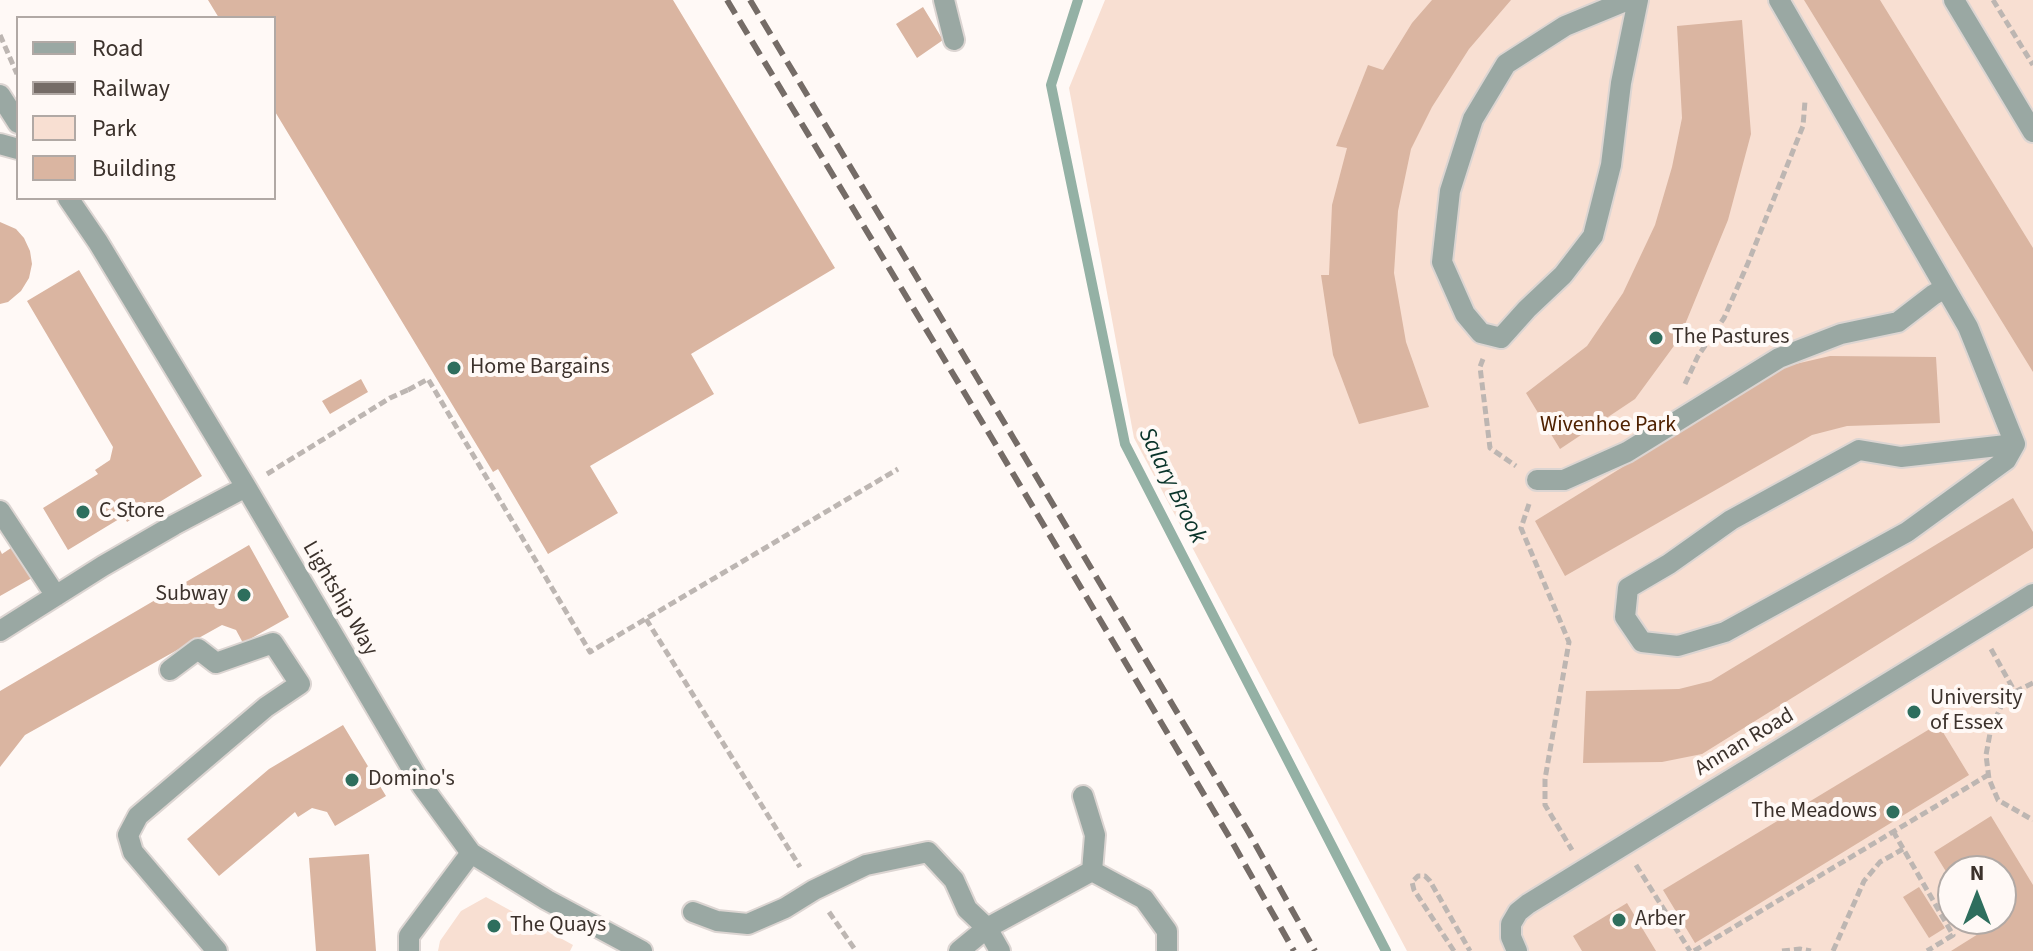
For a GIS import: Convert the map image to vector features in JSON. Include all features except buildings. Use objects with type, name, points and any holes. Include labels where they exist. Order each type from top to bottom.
[{"type":"street","points":[[944,0],[954,40]]},
{"type":"street","points":[[1628,0],[1565,26],[1506,64],[1473,119],[1450,191],[1442,262],[1465,314],[1481,333],[1501,338],[1563,275],[1593,236],[1611,165],[1621,83],[1638,0]]},
{"type":"street","points":[[1779,0],[1968,327],[2015,444]]},
{"type":"street","points":[[1954,0],[2033,132]]},
{"type":"street","points":[[0,95],[16,120]]},
{"type":"street","name":"Lightship Way","points":[[69,200],[246,487],[422,786],[471,853],[547,900],[642,951]]},
{"type":"street","points":[[1537,480],[1564,480],[1627,452],[1779,358],[1841,334],[1898,322],[1945,288]]},
{"type":"street","points":[[2015,444],[2006,460],[1907,532],[1725,632],[1678,646],[1642,642],[1625,617],[1628,588],[1669,564],[1731,520],[1859,450],[1901,457],[2015,444]]},
{"type":"street","points":[[0,631],[103,566],[246,487]]},
{"type":"street","points":[[0,511],[8,540],[56,596]]},
{"type":"street","name":"Annan Road","points":[[1517,951],[1511,937],[1511,924],[1518,912],[2033,594]]},
{"type":"street","points":[[170,670],[198,649],[216,663],[273,643],[300,684],[266,707],[138,816],[128,835],[133,852],[217,951]]},
{"type":"street","points":[[1083,796],[1095,835],[1092,871]]},
{"type":"street","points":[[693,912],[717,921],[748,924],[866,865],[928,852],[954,880],[967,909],[987,928],[1000,951]]},
{"type":"street","points":[[409,951],[409,936],[471,853]]},
{"type":"street","points":[[959,951],[987,928],[1092,871]]},
{"type":"street","points":[[1092,871],[1144,899],[1167,931],[1167,951]]},
{"type":"path","points":[[1993,0],[2033,65]]},
{"type":"path","points":[[0,35],[16,72]]},
{"type":"path","points":[[1685,385],[1698,356],[1724,318],[1748,263],[1803,126],[1805,96]]},
{"type":"path","points":[[1493,336],[1480,367],[1490,448],[1537,480],[1521,528],[1569,642],[1545,779],[1545,805],[1583,870]]},
{"type":"path","points":[[246,487],[363,413],[428,379],[590,652],[898,469]]},
{"type":"path","points":[[646,619],[814,890],[856,951]]},
{"type":"path","points":[[1988,645],[2015,692]]},
{"type":"path","points":[[2033,683],[2006,696],[1991,728],[1986,755],[1988,775],[1998,800],[2033,820]]},
{"type":"path","points":[[1635,864],[1692,951],[1988,775]]},
{"type":"path","points":[[1893,831],[1953,935],[1927,951]]},
{"type":"path","points":[[1833,951],[1864,881],[1880,862],[1903,849]]},
{"type":"path","points":[[1454,951],[1414,890],[1412,882],[1418,876],[1425,876],[1430,881],[1470,951]]},
{"type":"path","points":[[1782,951],[1811,951]]},
{"type":"green space","name":"Wivenhoe Park","points":[[1105,0],[2033,0],[2033,951],[1407,951],[1134,438],[1069,88]]},
{"type":"green space","name":"The Quays","points":[[486,897],[573,945],[570,951],[438,951],[440,941],[461,911]]},
{"type":"waterway","name":"Salary Brook","points":[[1078,0],[1051,85],[1125,444],[1386,951]]},
{"type":"railway","points":[[727,0],[996,445],[1294,951]]},
{"type":"railway","points":[[750,0],[1249,833],[1315,951]]},
{"type":"place","name":"The Pastures","points":[[1656,338]]},
{"type":"place","name":"Home Bargains","points":[[454,368]]},
{"type":"place","name":"C Store","points":[[83,512]]},
{"type":"place","name":"Subway","points":[[244,595]]},
{"type":"place","name":"University of Essex","points":[[1914,712]]},
{"type":"place","name":"Domino's","points":[[352,780]]},
{"type":"place","name":"The Meadows","points":[[1893,812]]},
{"type":"place","name":"Arber","points":[[1619,920]]},
{"type":"place","name":"The Quays","points":[[494,926]]}]
